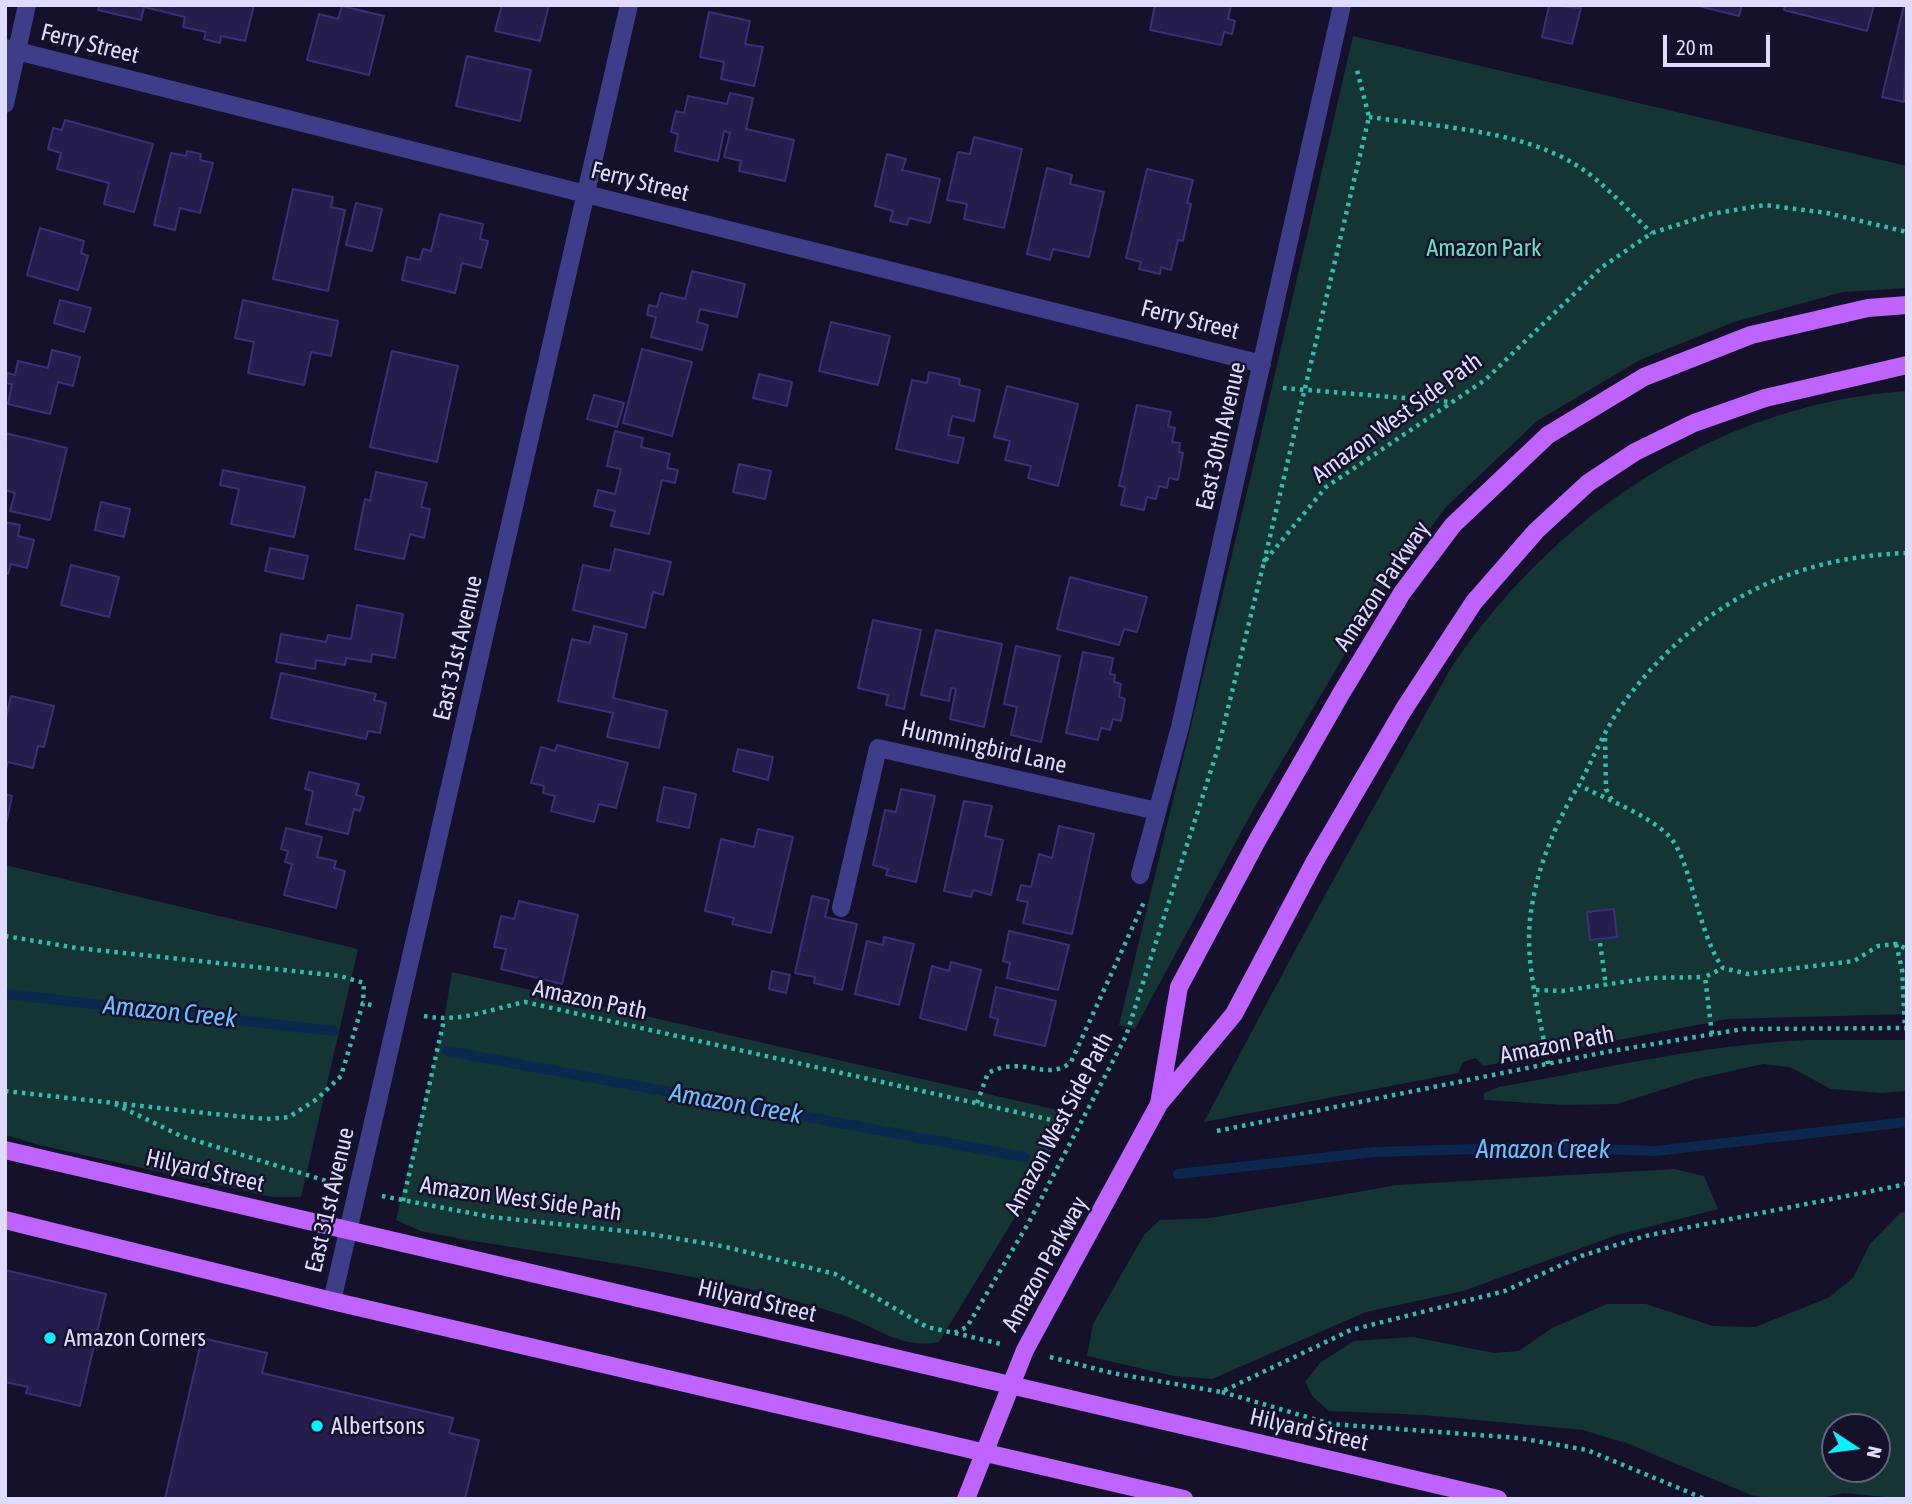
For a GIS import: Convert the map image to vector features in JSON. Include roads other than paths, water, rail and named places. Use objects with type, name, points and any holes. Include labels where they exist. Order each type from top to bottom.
[{"type":"main road","name":"Amazon Parkway","points":[[1159,1104],[1179,987],[1258,839],[1342,692],[1402,593],[1453,525],[1548,435],[1644,377],[1751,335],[1868,308],[1907,305]]},
{"type":"main road","name":"Amazon Parkway","points":[[982,1453],[1025,1350],[1159,1104],[1234,1014],[1315,860],[1404,709],[1474,602],[1536,531],[1588,483],[1634,452],[1694,423],[1765,398],[1907,365]]},
{"type":"main road","name":"Hilyard Street","points":[[5,1150],[1498,1499]]},
{"type":"main road","points":[[5,1220],[332,1301],[1184,1499]]},
{"type":"main road","points":[[966,1499],[982,1453]]},
{"type":"street","points":[[5,104],[11,49],[27,5]]},
{"type":"street","name":"East 31st Avenue","points":[[332,1301],[629,5]]},
{"type":"street","name":"East 30th Avenue","points":[[1140,875],[1180,727],[1342,5]]},
{"type":"street","name":"Ferry Street","points":[[11,49],[1262,364]]},
{"type":"street","name":"Hummingbird Lane","points":[[841,908],[878,748],[1157,811]]},
{"type":"waterway","name":"Amazon Creek","points":[[5,994],[334,1031]]},
{"type":"waterway","name":"Amazon Creek","points":[[447,1051],[1025,1157]]},
{"type":"waterway","name":"Amazon Creek","points":[[1178,1174],[1374,1152],[1543,1147],[1656,1151],[1907,1122]]},
{"type":"place","name":"Amazon Corners","points":[[50,1338]]},
{"type":"place","name":"Albertsons","points":[[317,1426]]},
{"type":"park label","name":"Amazon Park","points":[[1484,248]]}]
